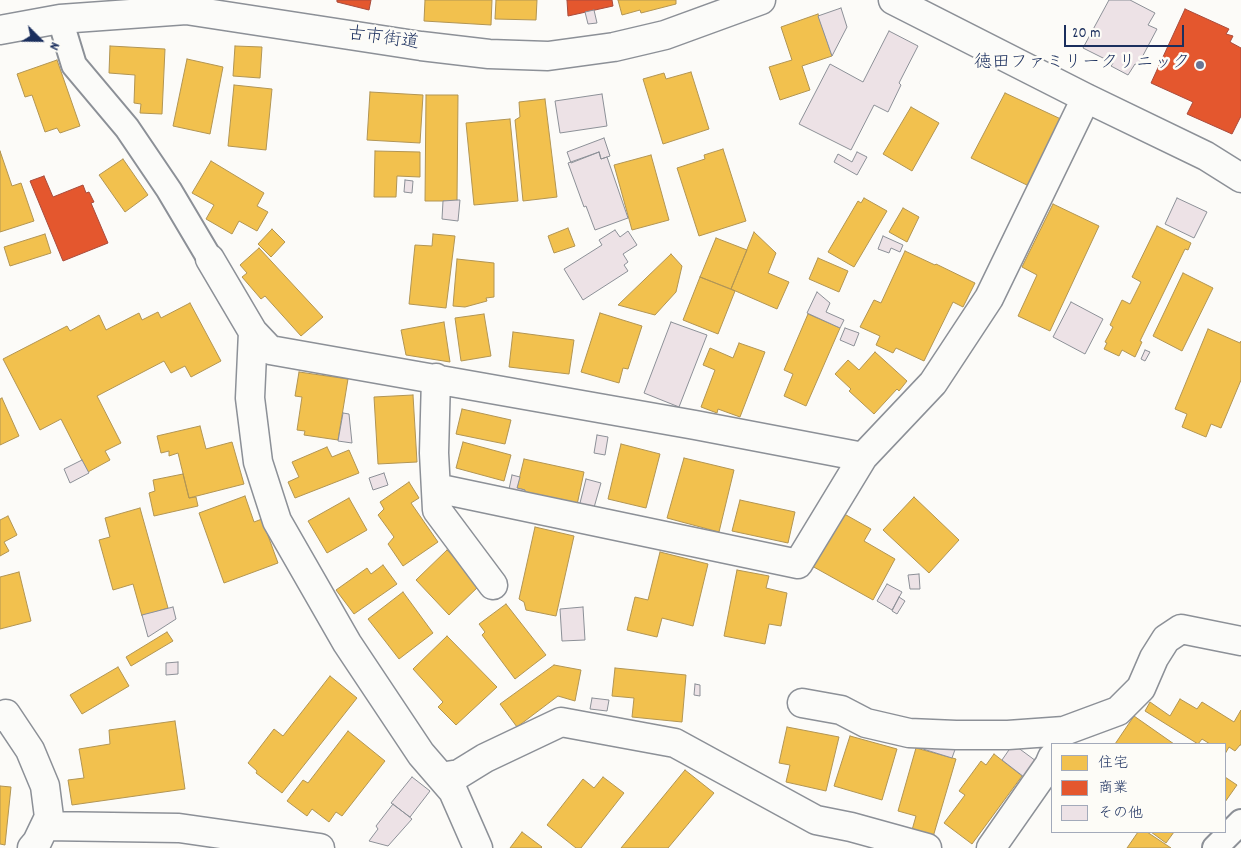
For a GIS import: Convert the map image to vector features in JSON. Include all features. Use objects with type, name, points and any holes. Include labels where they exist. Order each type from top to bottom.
[{"type":"street","name":"古市街道","points":[[0,30],[60,19],[186,10],[431,47],[488,54],[548,56],[614,47],[665,35],[762,0]]},
{"type":"street","points":[[893,0],[1086,98],[1206,156],[1241,178]]},
{"type":"street","points":[[436,488],[798,564],[863,457],[933,383],[989,298],[1086,98]]},
{"type":"street","points":[[210,259],[253,332],[270,350],[695,424],[863,457]]},
{"type":"street","points":[[253,332],[250,398],[258,462],[277,521],[347,643],[421,754],[453,792],[478,848]]},
{"type":"street","points":[[436,378],[434,453],[437,510],[493,586]]},
{"type":"street","points":[[802,703],[841,710],[866,723],[909,733],[1061,737],[1118,711],[1141,688],[1154,658],[1166,639],[1181,629],[1241,641]]},
{"type":"street","points":[[0,717],[6,714],[30,750],[45,786],[49,817],[39,837]]},
{"type":"street","points":[[441,777],[459,774],[485,758],[561,722],[675,743],[816,820],[850,827],[927,848]]},
{"type":"street","points":[[991,848],[1051,760]]},
{"type":"street","points":[[39,837],[179,828],[320,848]]},
{"type":"lane","points":[[60,19],[74,64],[127,128],[169,190],[210,259]]},
{"type":"lane","points":[[1215,848],[1241,822]]},
{"type":"building: 住宅","points":[[425,0],[492,0],[491,25],[424,21]]},
{"type":"building: 住宅","points":[[496,0],[537,0],[536,20],[495,19]]},
{"type":"building: 住宅","points":[[618,0],[676,0],[676,4],[641,13],[640,10],[622,15]]},
{"type":"building: 住宅","points":[[818,14],[832,56],[802,66],[810,90],[780,100],[769,67],[792,60],[781,27]]},
{"type":"building: 住宅","points":[[110,46],[165,49],[162,114],[140,113],[141,104],[134,103],[135,75],[109,73]]},
{"type":"building: 住宅","points":[[235,46],[262,47],[260,78],[233,76]]},
{"type":"building: 住宅","points":[[187,59],[223,67],[210,134],[173,126]]},
{"type":"building: 住宅","points":[[57,60],[80,126],[60,133],[57,128],[45,132],[32,95],[25,97],[17,74]]},
{"type":"building: 住宅","points":[[691,72],[709,129],[663,144],[643,79],[664,73],[666,79]]},
{"type":"building: 住宅","points":[[234,85],[272,89],[266,150],[228,146]]},
{"type":"building: 住宅","points":[[370,92],[423,95],[420,143],[367,140]]},
{"type":"building: 住宅","points":[[1005,93],[1063,120],[1031,187],[971,158]]},
{"type":"building: 住宅","points":[[426,95],[458,95],[457,201],[425,201]]},
{"type":"building: 住宅","points":[[545,99],[557,197],[523,201],[515,120],[520,117],[519,102]]},
{"type":"building: 住宅","points":[[911,107],[939,123],[912,171],[883,154]]},
{"type":"building: 住宅","points":[[510,119],[518,201],[474,205],[466,123]]},
{"type":"building: 住宅","points":[[723,149],[746,221],[699,236],[677,168],[705,159],[704,155]]},
{"type":"building: 住宅","points":[[0,151],[12,186],[21,183],[34,221],[0,232]]},
{"type":"building: 住宅","points":[[375,151],[420,152],[420,177],[397,176],[396,197],[374,197]]},
{"type":"building: 住宅","points":[[651,155],[669,220],[632,230],[614,165]]},
{"type":"building: 住宅","points":[[123,159],[148,195],[125,212],[99,175]]},
{"type":"building: 住宅","points":[[211,161],[264,193],[257,206],[268,212],[257,231],[239,221],[232,234],[206,219],[214,205],[192,193]]},
{"type":"building: 住宅","points":[[864,198],[887,211],[854,267],[828,252],[858,201],[861,203]]},
{"type":"building: 住宅","points":[[1053,204],[1099,226],[1050,331],[1018,316],[1037,275],[1022,267]]},
{"type":"building: 住宅","points":[[903,208],[919,217],[907,242],[889,232]]},
{"type":"building: 住宅","points":[[1157,226],[1191,243],[1188,250],[1185,249],[1140,341],[1142,342],[1135,357],[1122,350],[1119,356],[1104,349],[1107,343],[1105,342],[1113,327],[1110,325],[1122,300],[1130,304],[1141,282],[1132,277]]},
{"type":"building: 住宅","points":[[568,228],[575,246],[554,253],[548,236]]},
{"type":"building: 住宅","points":[[272,229],[285,242],[271,257],[258,244]]},
{"type":"building: 住宅","points":[[754,232],[776,253],[768,273],[789,282],[777,309],[731,289]]},
{"type":"building: 住宅","points":[[45,234],[51,253],[10,266],[4,247]]},
{"type":"building: 住宅","points":[[433,234],[455,236],[446,308],[409,304],[415,245],[432,246]]},
{"type":"building: 住宅","points":[[716,238],[747,250],[731,289],[700,277]]},
{"type":"building: 住宅","points":[[259,248],[323,317],[301,336],[265,296],[261,299],[242,277],[247,273],[240,265]]},
{"type":"building: 住宅","points":[[905,251],[975,283],[963,307],[953,302],[924,361],[896,348],[893,353],[876,345],[880,336],[860,327],[874,300],[881,303]]},
{"type":"building: 住宅","points":[[671,254],[682,266],[676,292],[655,315],[618,305]]},
{"type":"building: 住宅","points":[[818,258],[848,271],[839,292],[809,279]]},
{"type":"building: 住宅","points":[[457,259],[494,263],[494,297],[486,298],[487,301],[465,307],[453,306]]},
{"type":"building: 住宅","points":[[1183,273],[1213,288],[1182,351],[1153,336]]},
{"type":"building: 住宅","points":[[700,277],[735,291],[718,334],[683,320]]},
{"type":"building: 住宅","points":[[190,303],[221,361],[191,377],[185,366],[171,373],[164,361],[97,396],[121,443],[105,451],[110,460],[88,472],[61,419],[40,430],[3,359],[67,326],[70,331],[99,315],[106,330],[139,313],[142,320],[158,312],[161,318]]},
{"type":"building: 住宅","points":[[600,313],[642,326],[628,369],[623,368],[619,383],[581,372]]},
{"type":"building: 住宅","points":[[484,314],[491,356],[461,361],[455,318]]},
{"type":"building: 住宅","points":[[808,314],[840,328],[806,406],[784,396],[793,374],[784,370]]},
{"type":"building: 住宅","points":[[444,322],[450,362],[406,355],[401,330]]},
{"type":"building: 住宅","points":[[1208,329],[1240,343],[1241,341],[1241,380],[1221,428],[1211,424],[1206,437],[1182,427],[1187,414],[1175,409]]},
{"type":"building: 住宅","points":[[513,332],[574,340],[569,374],[509,367]]},
{"type":"building: 住宅","points":[[739,343],[765,352],[740,417],[718,409],[717,413],[701,407],[715,370],[703,365],[710,348],[733,358]]},
{"type":"building: 住宅","points":[[875,352],[907,381],[874,414],[849,391],[851,389],[835,374],[848,360],[859,370]]},
{"type":"building: 住宅","points":[[299,372],[348,379],[338,440],[304,435],[305,431],[297,430],[302,397],[295,396]]},
{"type":"building: 住宅","points":[[413,395],[417,462],[378,464],[374,397]]},
{"type":"building: 住宅","points":[[2,398],[19,436],[0,445],[0,399]]},
{"type":"building: 住宅","points":[[462,409],[511,420],[505,444],[456,434]]},
{"type":"building: 住宅","points":[[200,426],[206,449],[232,442],[244,484],[189,498],[178,453],[169,456],[169,451],[161,453],[157,436]]},
{"type":"building: 住宅","points":[[463,442],[511,455],[504,481],[456,468]]},
{"type":"building: 住宅","points":[[621,444],[660,454],[646,508],[608,499]]},
{"type":"building: 住宅","points":[[327,447],[332,457],[349,450],[359,473],[295,498],[288,482],[299,477],[292,462]]},
{"type":"building: 住宅","points":[[684,458],[734,470],[719,532],[667,518]]},
{"type":"building: 住宅","points":[[524,459],[584,472],[577,505],[523,497],[525,490],[517,488]]},
{"type":"building: 住宅","points":[[183,474],[189,498],[196,497],[198,506],[154,516],[149,493],[155,491],[153,480]]},
{"type":"building: 住宅","points":[[409,482],[419,498],[411,503],[438,542],[403,566],[388,544],[394,537],[378,515],[384,509],[380,502]]},
{"type":"building: 住宅","points":[[245,496],[254,522],[262,519],[278,563],[224,583],[199,513]]},
{"type":"building: 住宅","points":[[914,497],[959,540],[929,573],[883,530]]},
{"type":"building: 住宅","points":[[349,498],[367,530],[327,553],[308,521]]},
{"type":"building: 住宅","points":[[740,500],[795,512],[788,543],[732,531]]},
{"type":"building: 住宅","points":[[140,508],[168,608],[142,616],[133,584],[113,590],[99,540],[110,537],[105,518]]},
{"type":"building: 住宅","points":[[839,511],[871,529],[864,541],[895,559],[873,600],[812,566]]},
{"type":"building: 住宅","points":[[8,516],[17,535],[4,542],[9,551],[0,556],[0,520]]},
{"type":"building: 住宅","points":[[535,527],[574,536],[556,616],[526,610],[524,602],[519,599]]},
{"type":"building: 住宅","points":[[447,550],[480,585],[449,615],[416,580]]},
{"type":"building: 住宅","points":[[660,552],[708,564],[693,626],[662,618],[657,637],[627,630],[635,597],[648,600]]},
{"type":"building: 住宅","points":[[383,565],[397,584],[354,614],[336,590],[367,568],[371,574]]},
{"type":"building: 住宅","points":[[737,570],[769,576],[766,588],[787,593],[781,626],[769,624],[765,644],[724,636]]},
{"type":"building: 住宅","points":[[19,572],[31,621],[0,629],[0,577]]},
{"type":"building: 住宅","points":[[403,592],[433,633],[399,659],[368,619]]},
{"type":"building: 住宅","points":[[506,604],[546,655],[515,679],[482,635],[485,632],[479,624]]},
{"type":"building: 住宅","points":[[167,632],[173,641],[131,666],[126,657]]},
{"type":"building: 住宅","points":[[447,636],[497,687],[456,725],[438,707],[443,702],[413,669]]},
{"type":"building: 住宅","points":[[554,665],[581,670],[575,701],[558,696],[517,727],[500,704]]},
{"type":"building: 住宅","points":[[118,667],[129,686],[82,714],[70,695]]},
{"type":"building: 住宅","points":[[615,668],[686,675],[682,722],[632,717],[634,698],[612,696]]},
{"type":"building: 住宅","points":[[330,676],[357,698],[282,793],[256,773],[257,771],[248,763],[274,729],[283,736]]},
{"type":"building: 住宅","points":[[1180,699],[1197,709],[1202,702],[1234,722],[1241,710],[1241,745],[1235,751],[1229,747],[1226,752],[1226,743],[1208,743],[1202,739],[1196,743],[1145,711],[1150,702],[1170,716]]},
{"type":"building: 住宅","points":[[1134,716],[1173,743],[1116,743]]},
{"type":"building: 住宅","points":[[175,721],[185,789],[72,805],[68,780],[84,778],[79,749],[110,744],[109,730]]},
{"type":"building: 住宅","points":[[787,727],[839,737],[826,791],[786,782],[790,765],[779,763]]},
{"type":"building: 住宅","points":[[348,731],[385,761],[342,816],[336,812],[329,822],[312,809],[307,816],[287,801],[303,780],[308,783]]},
{"type":"building: 住宅","points":[[850,736],[897,749],[882,800],[834,786]]},
{"type":"building: 住宅","points":[[916,748],[956,759],[933,837],[912,830],[916,816],[898,811]]},
{"type":"building: 住宅","points":[[994,754],[1022,776],[972,844],[944,823],[965,795],[959,791],[981,761],[986,765]]},
{"type":"building: 住宅","points":[[685,770],[714,793],[668,848],[621,848]]},
{"type":"building: 住宅","points":[[603,777],[624,793],[581,848],[576,848],[547,825],[583,779],[594,788]]},
{"type":"building: 住宅","points":[[1226,778],[1237,785],[1226,801]]},
{"type":"building: 住宅","points":[[0,786],[11,787],[5,845],[0,844]]},
{"type":"building: 住宅","points":[[522,832],[542,847],[510,848]]},
{"type":"building: 住宅","points":[[1137,833],[1148,833],[1171,848],[1127,848]]},
{"type":"building: 住宅","points":[[1152,833],[1173,833],[1166,843]]},
{"type":"building: 商業","points":[[337,0],[371,0],[369,10],[337,2]]},
{"type":"building: 商業","points":[[567,0],[612,0],[613,6],[568,16]]},
{"type":"building: 商業","name":"徳田ファミリークリニック","points":[[1185,9],[1229,29],[1226,34],[1233,36],[1230,42],[1241,48],[1241,116],[1232,134],[1187,114],[1193,102],[1151,83]]},
{"type":"building: 商業","points":[[44,176],[53,197],[83,185],[86,193],[89,192],[94,202],[91,203],[108,243],[63,261],[30,181]]},
{"type":"building: その他","points":[[1109,0],[1130,0],[1155,13],[1148,25],[1157,29],[1138,65],[1135,64],[1128,75],[1111,66],[1113,63],[1083,48]]},
{"type":"building: その他","points":[[841,8],[847,27],[832,56],[818,16]]},
{"type":"building: その他","points":[[594,10],[597,23],[588,24],[585,12]]},
{"type":"building: その他","points":[[889,31],[918,46],[899,83],[901,85],[888,112],[874,105],[851,150],[799,124],[830,64],[863,82]]},
{"type":"building: その他","points":[[602,94],[607,126],[560,133],[555,101]]},
{"type":"building: その他","points":[[604,138],[610,156],[601,159],[599,152],[571,163],[567,152]]},
{"type":"building: その他","points":[[599,152],[601,159],[607,157],[628,218],[595,230],[586,206],[584,207],[568,163]]},
{"type":"building: その他","points":[[857,152],[867,157],[857,175],[834,162],[838,154],[852,162]]},
{"type":"building: その他","points":[[405,180],[413,181],[412,193],[404,192]]},
{"type":"building: その他","points":[[1177,198],[1207,212],[1194,238],[1165,224]]},
{"type":"building: その他","points":[[460,200],[458,221],[442,219],[443,201]]},
{"type":"building: その他","points":[[615,230],[620,237],[628,231],[637,245],[623,254],[628,262],[624,265],[628,271],[583,300],[564,269],[602,245],[599,240]]},
{"type":"building: その他","points":[[883,236],[903,245],[900,252],[891,248],[889,253],[878,249]]},
{"type":"building: その他","points":[[817,292],[830,303],[826,312],[844,320],[840,328],[807,313]]},
{"type":"building: その他","points":[[1071,302],[1103,319],[1085,354],[1053,337]]},
{"type":"building: その他","points":[[671,322],[707,335],[679,407],[644,393]]},
{"type":"building: その他","points":[[845,328],[859,333],[854,346],[840,340]]},
{"type":"building: その他","points":[[1145,350],[1150,352],[1145,361],[1141,359]]},
{"type":"building: その他","points":[[343,413],[349,414],[352,443],[338,441]]},
{"type":"building: その他","points":[[597,435],[608,437],[605,455],[594,453]]},
{"type":"building: その他","points":[[82,460],[89,473],[70,483],[64,469]]},
{"type":"building: その他","points":[[384,473],[388,485],[373,490],[369,478]]},
{"type":"building: その他","points":[[512,475],[520,477],[517,488],[525,490],[523,497],[508,494]]},
{"type":"building: その他","points":[[586,479],[601,483],[593,511],[579,507]]},
{"type":"building: その他","points":[[919,574],[920,589],[910,589],[908,575]]},
{"type":"building: その他","points":[[887,584],[902,592],[892,610],[877,601]]},
{"type":"building: その他","points":[[899,597],[905,601],[897,614],[892,611]]},
{"type":"building: その他","points":[[173,607],[176,619],[148,637],[142,615]]},
{"type":"building: その他","points":[[583,607],[585,640],[562,641],[560,609]]},
{"type":"building: その他","points":[[178,662],[178,674],[166,675],[166,663]]},
{"type":"building: その他","points":[[695,684],[700,685],[700,696],[694,695]]},
{"type":"building: その他","points":[[592,698],[609,700],[607,711],[590,709]]},
{"type":"building: その他","points":[[957,744],[952,758],[923,749],[924,747]]},
{"type":"building: その他","points":[[1013,744],[1036,761],[1024,777],[1002,760]]},
{"type":"building: その他","points":[[412,777],[430,791],[410,817],[391,803]]},
{"type":"building: その他","points":[[393,804],[412,819],[388,846],[369,841],[378,829],[376,826]]},
{"type":"place","name":"徳田ファミリークリニック","points":[[1200,65]]}]
